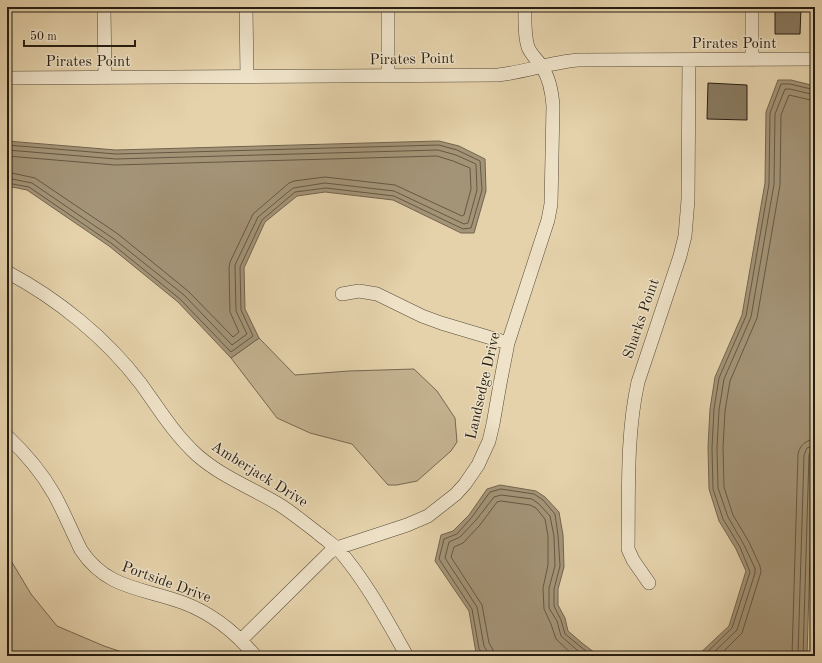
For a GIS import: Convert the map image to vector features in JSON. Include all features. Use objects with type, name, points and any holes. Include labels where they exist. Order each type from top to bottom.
[{"type":"street","points":[[104,7],[105,78]]},
{"type":"street","points":[[246,7],[247,77]]},
{"type":"street","points":[[388,7],[388,76]]},
{"type":"street","name":"Landsedge Drive","points":[[241,640],[324,558],[337,548],[418,520],[446,502],[465,484],[478,465],[489,441],[508,343],[548,220],[551,204],[552,93],[548,80],[541,66],[528,45],[525,30],[525,7]]},
{"type":"street","points":[[752,7],[752,60]]},
{"type":"street","name":"Pirates Point","points":[[7,78],[498,75],[520,72],[567,61],[579,60],[815,60]]},
{"type":"street","name":"Sharks Point","points":[[649,582],[632,560],[628,549],[630,436],[634,400],[638,382],[680,256],[685,236],[688,200],[689,60]]},
{"type":"street","name":"Amberjack Drive","points":[[7,272],[50,298],[77,318],[100,339],[140,384],[170,427],[198,456],[224,475],[280,505],[337,548],[363,582],[407,656]]},
{"type":"street","points":[[342,294],[359,291],[376,294],[422,316],[508,343]]},
{"type":"street","name":"Portside Drive","points":[[7,436],[27,457],[53,493],[81,550],[87,559],[101,573],[116,582],[169,598],[197,609],[218,620],[241,640],[255,656]]},
{"type":"shaded area","points":[[259,338],[295,375],[349,371],[414,369],[437,391],[455,418],[457,442],[451,451],[417,481],[397,485],[388,485],[352,444],[310,433],[277,418],[231,358]]},
{"type":"shaded area","points":[[7,554],[31,594],[57,626],[104,646],[134,656],[7,656]]},
{"type":"water","points":[[778,80],[791,80],[815,86],[815,392],[807,656],[697,656],[729,626],[746,571],[736,549],[719,521],[709,489],[708,447],[710,409],[715,377],[742,315],[765,183],[766,112]]},
{"type":"water","points":[[7,141],[116,150],[439,141],[459,146],[485,159],[486,191],[474,233],[461,233],[393,200],[325,192],[297,196],[265,222],[244,268],[245,309],[259,338],[231,358],[178,302],[109,246],[27,190],[7,186]]},
{"type":"water","points":[[500,485],[536,491],[545,497],[559,512],[563,535],[564,567],[558,589],[558,605],[565,618],[568,631],[599,656],[482,656],[476,653],[469,611],[435,561],[441,535],[453,531],[469,515],[487,489]]},
{"type":"building","points":[[775,7],[801,7],[800,34],[775,34]]},
{"type":"building","points":[[708,83],[747,85],[747,120],[707,119]]}]
